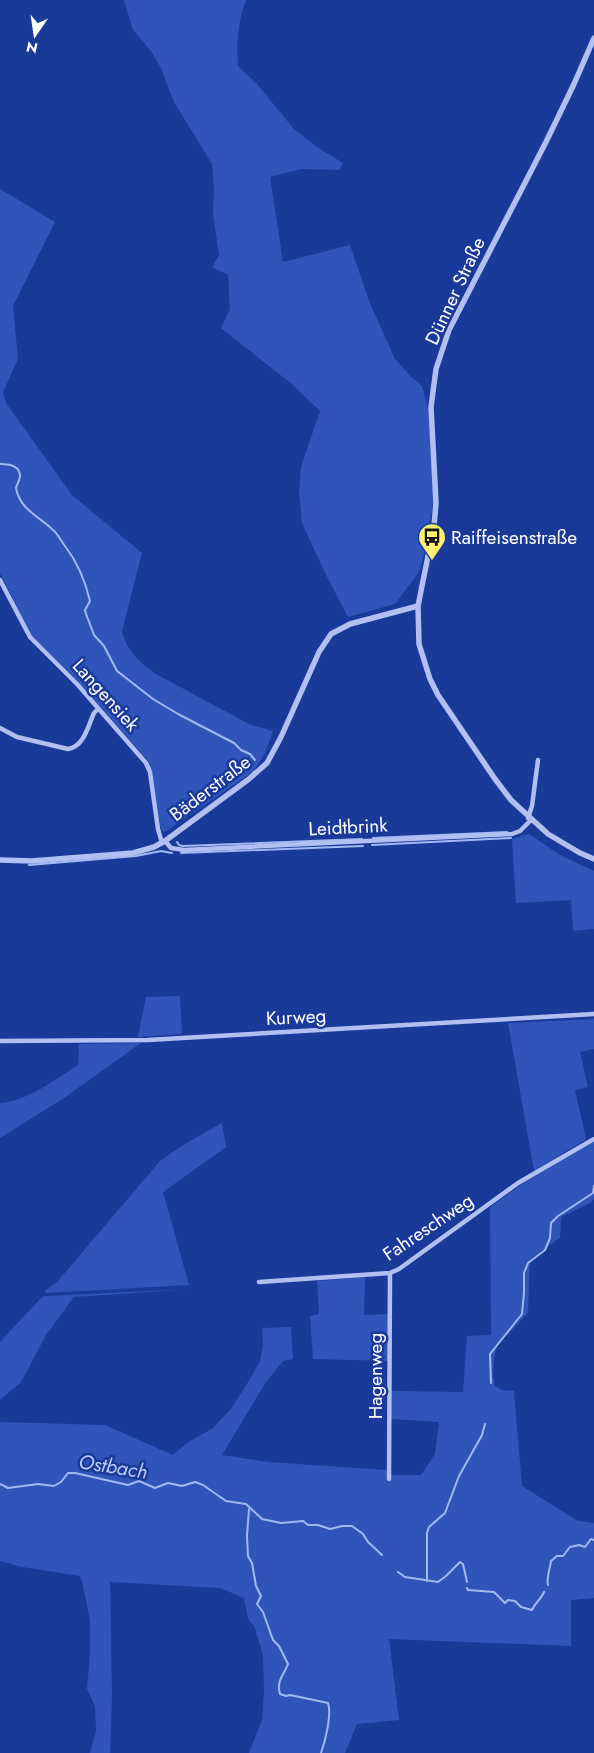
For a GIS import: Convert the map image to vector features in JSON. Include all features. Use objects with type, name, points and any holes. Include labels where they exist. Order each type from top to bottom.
[{"type":"street","name":"Dünner Straße","points":[[418,606],[434,526],[436,503],[432,407],[436,369],[449,330],[546,142],[594,38]]},
{"type":"street","name":"Langensiek","points":[[0,580],[30,637],[77,684],[146,763],[150,772],[158,829],[163,842]]},
{"type":"street","points":[[418,606],[419,644],[424,665],[434,687],[495,779],[511,800],[548,834],[594,859]]},
{"type":"street","name":"Bäderstraße","points":[[0,860],[32,861],[133,853],[143,851],[163,842],[249,779],[267,763],[277,746],[319,652],[330,634],[350,624],[418,606]]},
{"type":"street","points":[[0,728],[17,737],[68,749],[75,748],[81,743],[94,713],[98,709]]},
{"type":"street","points":[[530,819],[538,760]]},
{"type":"street","name":"Leidtbrink","points":[[163,842],[171,848],[184,850],[512,834],[520,831],[530,819]]},
{"type":"street","name":"Kurweg","points":[[0,1041],[140,1041],[594,1014]]},
{"type":"street","name":"Fahreschweg","points":[[260,1282],[390,1273],[399,1269],[518,1183],[594,1139]]},
{"type":"street","name":"Hagenweg","points":[[389,1479],[390,1273]]},
{"type":"shaded area","points":[[124,0],[246,0],[238,33],[238,66],[257,84],[294,129],[317,147],[343,163],[339,170],[302,169],[270,177],[283,262],[350,245],[369,301],[395,359],[422,386],[428,408],[434,498],[424,555],[419,572],[395,604],[348,617],[302,523],[299,492],[301,467],[320,411],[293,385],[221,328],[230,309],[228,275],[212,267],[219,255],[213,214],[212,164],[174,102],[161,68],[151,51],[133,30]]},
{"type":"shaded area","points":[[0,189],[55,222],[13,306],[18,359],[3,392],[6,403],[72,495],[142,553],[122,631],[130,650],[139,661],[156,674],[251,725],[273,731],[265,753],[253,772],[165,832],[161,830],[152,772],[148,761],[78,681],[31,635],[0,573]]},
{"type":"shaded area","points":[[529,834],[560,855],[594,871],[594,929],[573,931],[571,900],[516,903],[512,839]]},
{"type":"shaded area","points":[[180,996],[182,1034],[138,1037],[146,997]]},
{"type":"shaded area","points":[[594,1019],[594,1049],[580,1052],[588,1087],[575,1090],[586,1139],[534,1171],[508,1023]]},
{"type":"shaded area","points":[[141,1043],[64,1098],[0,1138],[0,1103],[31,1094],[78,1065],[79,1044]]},
{"type":"shaded area","points":[[222,1123],[226,1147],[163,1192],[189,1285],[46,1293],[45,1291],[57,1282],[160,1161],[183,1145]]},
{"type":"shaded area","points":[[594,1141],[594,1199],[590,1203],[561,1217],[560,1238],[530,1259],[528,1313],[497,1346],[493,1376],[495,1386],[502,1390],[514,1391],[522,1486],[578,1521],[594,1523],[594,1598],[571,1600],[571,1646],[389,1639],[399,1720],[357,1724],[345,1753],[249,1753],[262,1720],[264,1693],[263,1655],[254,1626],[248,1619],[244,1598],[220,1588],[110,1582],[112,1696],[110,1753],[90,1753],[96,1731],[95,1706],[87,1689],[90,1620],[82,1581],[80,1576],[22,1567],[0,1561],[0,1422],[105,1425],[173,1455],[187,1443],[213,1428],[231,1409],[260,1361],[263,1345],[262,1328],[291,1327],[293,1359],[283,1361],[266,1382],[222,1455],[268,1462],[387,1470],[388,1475],[421,1475],[435,1454],[439,1422],[391,1419],[391,1391],[463,1392],[467,1336],[491,1335],[490,1207],[522,1184]]},
{"type":"shaded area","points":[[365,1277],[364,1315],[388,1314],[388,1361],[313,1359],[310,1316],[319,1314],[317,1281]]},
{"type":"shaded area","points":[[190,1289],[74,1297],[46,1335],[21,1382],[0,1400],[0,1342],[42,1297]]},
{"type":"waterway","points":[[0,464],[10,465],[18,469],[20,478],[16,488],[18,496],[31,512],[55,532],[74,559],[88,593],[90,601],[85,610],[94,635],[104,646],[117,671],[153,699],[234,743],[241,750],[250,754],[255,760]]},
{"type":"waterway","points":[[373,838],[507,832]]},
{"type":"waterway","points":[[372,845],[511,838]]},
{"type":"waterway","points":[[177,842],[183,846],[362,839]]},
{"type":"waterway","points":[[181,853],[363,846]]},
{"type":"waterway","points":[[29,865],[136,856],[161,851],[172,853]]},
{"type":"waterway","points":[[491,1383],[490,1354],[522,1314],[524,1273],[528,1263],[545,1250],[550,1238],[551,1223],[558,1216],[593,1193],[594,1186]]},
{"type":"waterway","points":[[427,1581],[427,1533],[429,1527],[445,1513],[459,1476],[482,1435],[485,1424]]},
{"type":"waterway","name":"Ostbach","points":[[0,1484],[8,1488],[38,1484],[54,1486],[61,1482],[68,1473],[128,1485],[139,1481],[155,1488],[168,1483],[182,1486],[195,1482],[203,1485],[226,1501],[246,1504],[262,1519],[281,1523],[303,1521],[308,1525],[318,1525],[330,1529],[352,1526],[363,1534],[368,1542],[382,1555]]},
{"type":"waterway","points":[[249,1509],[248,1556],[252,1563],[256,1586],[261,1596],[257,1604],[263,1612],[273,1640],[279,1646],[288,1664],[279,1685],[280,1694],[328,1703],[329,1721],[321,1753]]},
{"type":"waterway","name":"Ostbach","points":[[548,1585],[551,1561],[557,1556],[563,1556],[570,1547],[579,1545],[585,1547],[591,1539],[594,1540]]},
{"type":"waterway","name":"Ostbach","points":[[398,1572],[405,1577],[438,1582],[460,1562],[463,1564],[467,1582]]},
{"type":"waterway","name":"Ostbach","points":[[467,1588],[468,1590],[494,1592],[505,1603],[508,1600],[515,1601],[521,1607],[532,1610],[544,1592]]},
{"type":"place","name":"Raiffeisenstraße","points":[[432,561]]}]
